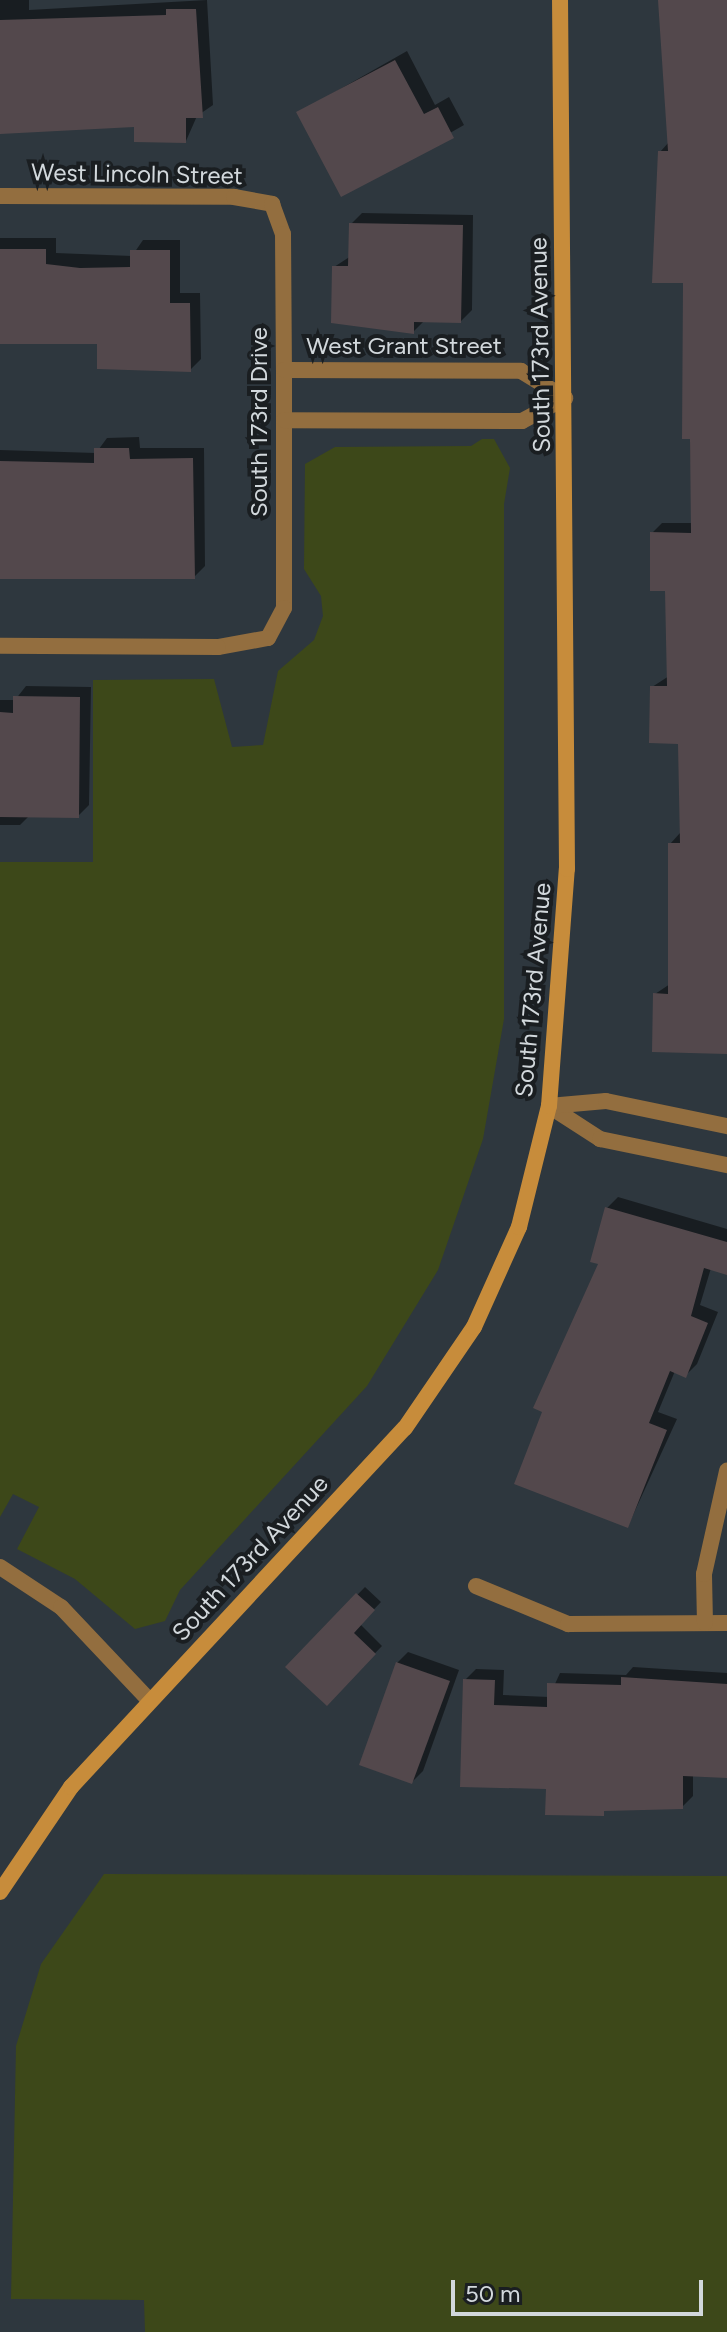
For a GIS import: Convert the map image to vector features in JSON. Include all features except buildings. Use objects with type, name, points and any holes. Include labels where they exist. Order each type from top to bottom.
[{"type":"street","name":"South 173rd Avenue","points":[[0,1892],[71,1787],[405,1428],[441,1378],[519,1227],[549,1106],[567,869],[560,0]]},
{"type":"street","name":"West Lincoln Street","points":[[0,196],[234,197],[272,204]]},
{"type":"street","name":"South 173rd Drive","points":[[0,646],[218,647],[268,638],[284,608],[283,234],[272,204]]},
{"type":"street","name":"West Grant Street","points":[[284,370],[521,371],[565,398]]},
{"type":"street","points":[[284,420],[522,421],[565,398]]},
{"type":"street","points":[[549,1106],[606,1101],[727,1126]]},
{"type":"street","points":[[549,1106],[600,1139],[727,1165]]},
{"type":"street","points":[[705,1623],[704,1574],[727,1471]]},
{"type":"street","points":[[0,1567],[61,1607],[150,1701]]},
{"type":"street","points":[[476,1586],[568,1624],[727,1623]]},
{"type":"green space","points":[[482,439],[494,439],[510,468],[504,504],[504,1019],[483,1139],[438,1270],[367,1386],[180,1590],[165,1621],[135,1629],[75,1579],[17,1549],[39,1507],[13,1494],[0,1517],[0,862],[93,862],[93,680],[214,679],[232,747],[263,745],[278,671],[314,640],[323,616],[321,596],[304,569],[305,464],[335,447],[471,446]]},
{"type":"green space","points":[[104,1874],[727,1876],[727,2332],[145,2332],[144,2300],[11,2299],[16,2046],[41,1964]]}]
